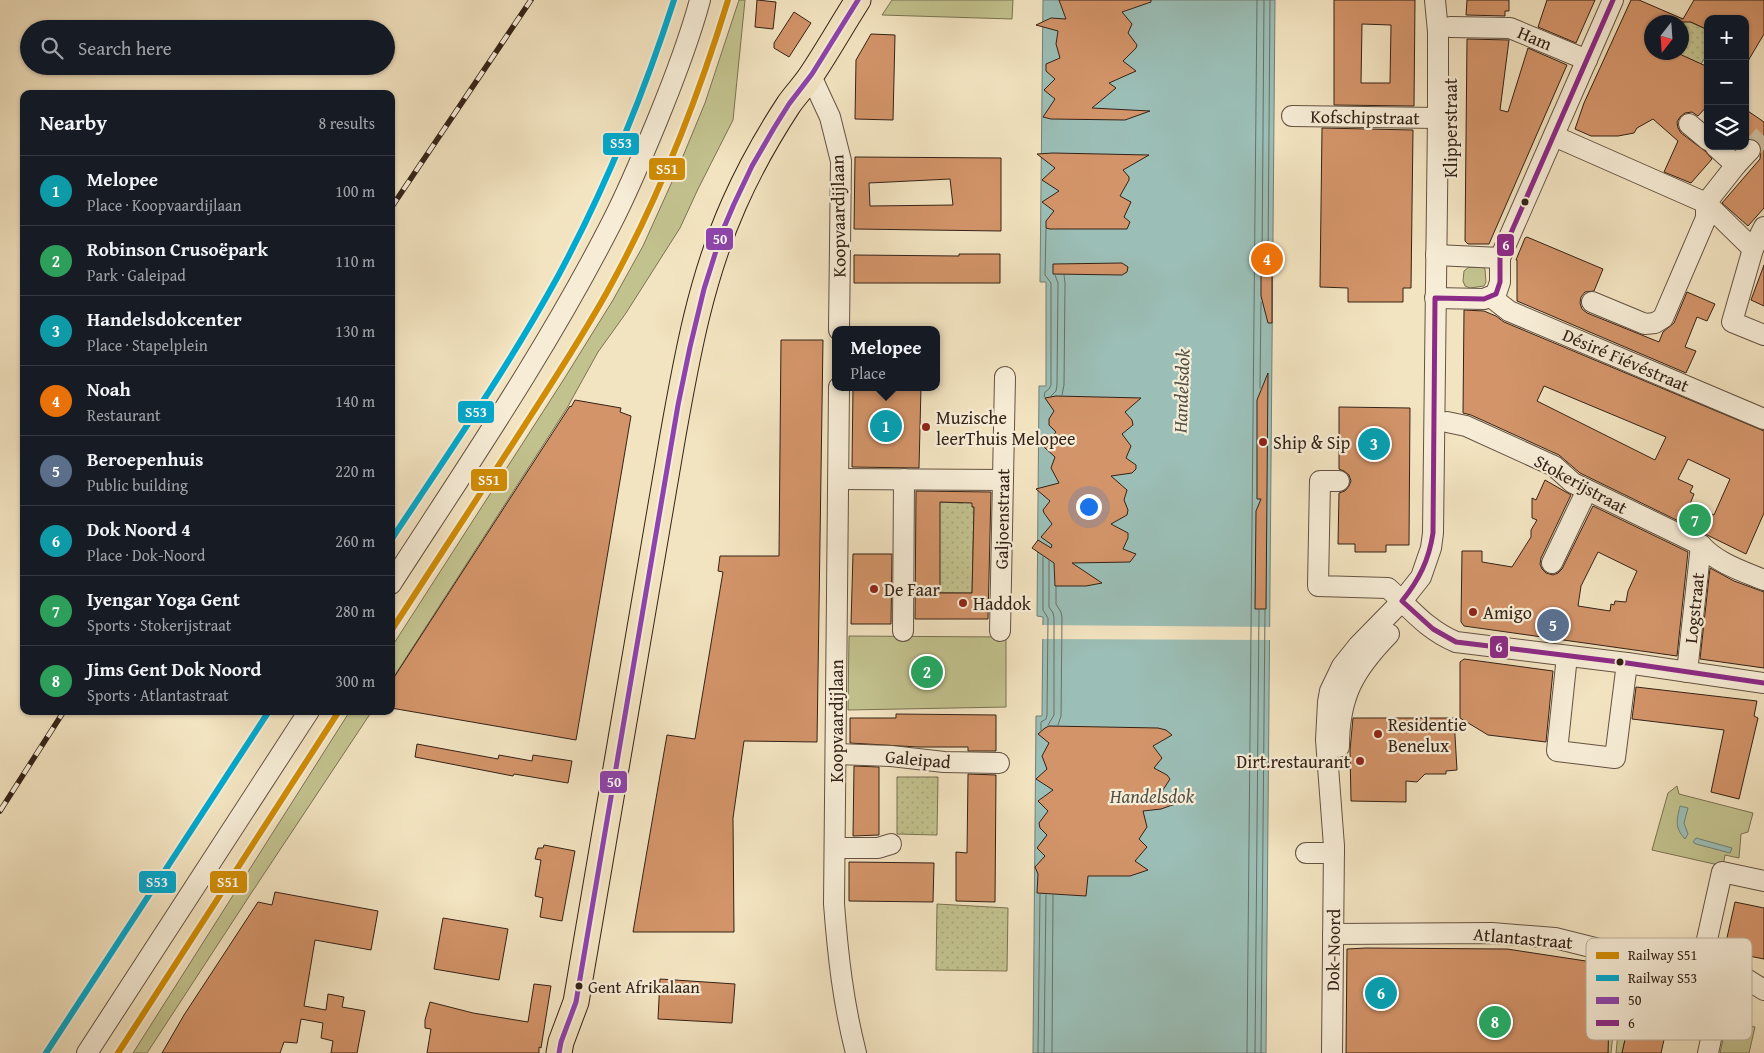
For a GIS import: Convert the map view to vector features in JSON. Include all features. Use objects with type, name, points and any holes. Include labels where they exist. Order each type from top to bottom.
[{"type":"main road","points":[[559,1053],[561,1042],[576,1002],[675,426],[697,313],[720,240],[734,204],[755,162],[790,104],[811,76],[858,0]]},
{"type":"main road","points":[[576,1002],[577,1053]]},
{"type":"street","points":[[395,578],[562,315],[612,222],[670,88],[700,0]]},
{"type":"street","name":"Klipperstraat","points":[[1435,0],[1438,32],[1438,118],[1442,256]]},
{"type":"street","name":"Klipperstraat","points":[[1442,256],[1450,27],[1447,0]]},
{"type":"street","points":[[1442,298],[1484,299],[1496,294],[1499,288],[1500,258],[1613,0]]},
{"type":"street","name":"Ham","points":[[1450,27],[1510,28],[1587,60]]},
{"type":"street","name":"Koopvaardijlaan","points":[[811,76],[830,117],[841,161],[839,326]]},
{"type":"street","name":"Kofschipstraat","points":[[1292,116],[1438,118]]},
{"type":"street","points":[[1689,124],[1704,137]]},
{"type":"street","points":[[1554,136],[1706,203],[1753,249]]},
{"type":"street","points":[[1719,150],[1736,165]]},
{"type":"street","points":[[1592,302],[1645,324],[1655,323],[1663,318],[1706,218],[1706,203],[1750,150]]},
{"type":"street","points":[[1764,227],[1753,249],[1732,322],[1764,336]]},
{"type":"street","points":[[1407,606],[1429,555],[1433,533],[1441,352],[1442,256],[1500,258]]},
{"type":"street","name":"Désiré Fiévéstraat","points":[[1491,297],[1509,311],[1764,419]]},
{"type":"street","points":[[1407,606],[1433,580],[1444,548],[1446,530],[1447,422],[1441,352]]},
{"type":"street","name":"Galjoenstraat","points":[[1000,631],[1005,377]]},
{"type":"street","name":"Koopvaardijlaan","points":[[839,391],[834,904],[844,1004],[856,1053]]},
{"type":"street","name":"Stokerijstraat","points":[[1447,422],[1466,426],[1554,466],[1573,483],[1701,545],[1717,560],[1764,580]]},
{"type":"street","points":[[838,479],[1003,480]]},
{"type":"street","points":[[904,479],[904,631]]},
{"type":"street","points":[[1339,481],[1320,481],[1318,586],[1388,588],[1434,632],[1456,642],[1628,663],[1764,683]]},
{"type":"street","points":[[1552,563],[1587,490]]},
{"type":"street","name":"Logstraat","points":[[1687,672],[1701,545]]},
{"type":"street","name":"Dok-Noord","points":[[1332,1053],[1334,850],[1339,806],[1338,694],[1407,606]]},
{"type":"street","points":[[1567,656],[1557,752],[1615,758],[1628,663]]},
{"type":"street","points":[[87,1053],[306,715]]},
{"type":"street","name":"Galeipad","points":[[836,754],[890,756],[944,762],[999,763]]},
{"type":"street","points":[[835,848],[878,848],[891,844]]},
{"type":"street","points":[[1306,853],[1334,850]]},
{"type":"street","points":[[1708,938],[1722,872],[1764,881]]},
{"type":"street","name":"Atlantastraat","points":[[1333,934],[1492,933],[1555,938],[1586,946]]},
{"type":"street","points":[[1752,983],[1764,990]]},
{"type":"street","name":"Atlantastraat","points":[[1708,1053],[1710,1040]]},
{"type":"green space","points":[[739,0],[745,0],[733,120],[680,228],[626,313],[598,352],[567,408],[395,675],[395,642],[613,300],[643,246],[705,103]]},
{"type":"green space","points":[[892,0],[1013,0],[1012,19],[882,15]]},
{"type":"green space","points":[[1689,22],[1704,28],[1704,59],[1701,64],[1689,59]]},
{"type":"green space","points":[[1469,267],[1482,267],[1485,269],[1486,282],[1484,286],[1470,288],[1465,286],[1463,281],[1464,271]]},
{"type":"green space","points":[[973,493],[972,593],[920,592],[940,502],[963,503]]},
{"type":"green space","points":[[849,636],[1006,637],[1006,707],[848,710]]},
{"type":"green space","points":[[347,715],[369,715],[147,1053],[133,1053]]},
{"type":"green space","points":[[897,777],[938,777],[937,835],[897,834]]},
{"type":"green space","points":[[1677,786],[1679,794],[1753,813],[1748,832],[1741,834],[1739,858],[1725,855],[1723,866],[1652,850],[1668,793]]},
{"type":"green space","points":[[937,904],[1008,908],[1007,971],[936,970]]},
{"type":"green space","points":[[1752,1026],[1755,1027],[1752,1040]]},
{"type":"green space","points":[[1608,1040],[1612,1040],[1611,1053],[1608,1053]]},
{"type":"green space","points":[[1617,1040],[1625,1040],[1622,1053],[1616,1053]]},
{"type":"green space","points":[[1723,1040],[1752,1040],[1749,1053],[1720,1053]]},
{"type":"water","name":"Handelsdok","points":[[1043,0],[1275,0],[1266,1053],[1033,1053],[1036,716],[1042,716],[1043,617],[1037,616],[1039,386],[1046,386],[1046,282],[1040,282]]},
{"type":"water","points":[[1680,806],[1688,808],[1684,823],[1688,834],[1685,839],[1678,827],[1677,819]]},
{"type":"water","points":[[1696,838],[1732,848],[1730,853],[1696,844],[1693,842]]},
{"type":"pier","points":[[1041,625],[1272,627],[1272,640],[1040,639]]},
{"type":"building","points":[[757,0],[776,2],[773,29],[755,27]]},
{"type":"building","points":[[1059,0],[1151,0],[1151,2],[1122,12],[1132,24],[1128,33],[1137,45],[1123,61],[1136,71],[1109,83],[1116,88],[1092,108],[1150,111],[1125,120],[1051,119],[1043,117],[1055,99],[1044,90],[1055,79],[1046,71],[1046,64],[1060,58],[1056,44],[1058,31],[1036,25],[1051,18],[1066,19]]},
{"type":"building","points":[[1334,0],[1415,0],[1414,106],[1334,105]],"holes":[[[1362,24],[1391,25],[1390,83],[1361,83]]]},
{"type":"building","points":[[1467,0],[1509,0],[1509,11],[1505,11],[1505,16],[1466,15]]},
{"type":"building","points":[[1547,0],[1595,0],[1576,43],[1538,27]]},
{"type":"building","points":[[1631,0],[1639,0],[1674,15],[1644,15],[1644,60],[1689,60],[1689,58],[1704,65],[1704,109],[1698,116],[1692,112],[1685,113],[1677,122],[1681,133],[1705,151],[1712,159],[1691,183],[1664,172],[1678,141],[1653,119],[1637,128],[1634,133],[1618,136],[1591,136],[1575,129],[1584,103]]},
{"type":"building","points":[[1694,0],[1764,0],[1764,34],[1749,59],[1749,15],[1704,15],[1704,28],[1689,22],[1689,15],[1685,15]]},
{"type":"building","points":[[794,12],[811,23],[789,57],[774,48],[774,43]]},
{"type":"building","points":[[871,34],[895,35],[893,120],[855,119],[856,60]]},
{"type":"building","points":[[1467,39],[1509,40],[1500,110],[1508,112],[1528,48],[1567,65],[1489,244],[1468,244],[1465,241]]},
{"type":"building","points":[[1749,112],[1764,122],[1764,208],[1748,226],[1722,203],[1760,159],[1761,147],[1752,138],[1749,138]]},
{"type":"building","points":[[1322,128],[1413,130],[1411,288],[1403,288],[1403,302],[1348,302],[1348,288],[1320,287]]},
{"type":"building","points":[[1037,154],[1149,155],[1123,170],[1129,177],[1129,180],[1120,196],[1131,202],[1124,217],[1130,222],[1127,229],[1046,228],[1046,221],[1054,211],[1042,202],[1059,191],[1042,180],[1055,168]]},
{"type":"building","points":[[855,157],[1001,158],[1001,231],[854,229]],"holes":[[[950,179],[953,205],[870,206],[869,183]]]},
{"type":"building","points":[[1527,237],[1603,269],[1594,291],[1585,292],[1581,297],[1582,309],[1587,313],[1659,342],[1663,332],[1674,323],[1687,292],[1715,304],[1707,321],[1697,317],[1685,347],[1696,351],[1686,373],[1517,301],[1516,260]]},
{"type":"building","points":[[959,254],[1000,254],[1000,283],[854,283],[854,255],[959,256]]},
{"type":"building","points":[[1122,263],[1128,267],[1127,272],[1122,275],[1053,274],[1053,264]]},
{"type":"building","points":[[1261,263],[1272,263],[1272,323],[1268,323],[1261,296]]},
{"type":"building","points":[[1764,265],[1764,306],[1751,300]]},
{"type":"building","points":[[1464,310],[1484,311],[1504,322],[1764,431],[1764,513],[1746,554],[1580,473],[1559,455],[1463,413]],"holes":[[[1544,386],[1666,437],[1655,460],[1537,401]],[[1688,459],[1730,479],[1714,515],[1690,504],[1694,494],[1690,492],[1693,486],[1678,479]]]},
{"type":"building","points":[[781,340],[823,340],[817,742],[744,741],[733,818],[734,932],[633,932],[667,735],[695,739],[723,572],[718,571],[720,556],[779,556]]},
{"type":"building","points":[[1268,373],[1266,609],[1255,609],[1256,511],[1261,499],[1257,499],[1257,400]]},
{"type":"building","points":[[853,391],[921,391],[919,468],[852,467]]},
{"type":"building","points":[[1056,396],[1141,398],[1125,412],[1132,420],[1133,425],[1122,434],[1131,446],[1126,458],[1136,465],[1136,469],[1132,473],[1111,476],[1127,490],[1124,500],[1128,510],[1127,515],[1111,524],[1128,533],[1123,549],[1136,554],[1130,562],[1072,563],[1102,583],[1086,586],[1055,586],[1054,563],[1032,548],[1038,540],[1051,548],[1052,545],[1041,537],[1052,524],[1043,510],[1050,501],[1036,489],[1059,483],[1051,468],[1055,457],[1044,447],[1056,432],[1049,425],[1049,419],[1054,411],[1045,398]]},
{"type":"building","points":[[575,400],[621,408],[620,412],[631,416],[576,740],[395,709],[395,676]]},
{"type":"building","points":[[1339,407],[1410,408],[1409,545],[1386,545],[1386,552],[1355,552],[1355,544],[1338,544],[1339,493],[1345,491],[1351,481],[1349,475],[1339,469]]},
{"type":"building","points":[[1545,480],[1571,495],[1541,558],[1540,564],[1546,573],[1553,575],[1562,569],[1593,506],[1688,552],[1677,656],[1464,626],[1461,622],[1462,551],[1482,551],[1482,562],[1512,567],[1531,537],[1531,530],[1537,520],[1532,518],[1532,498],[1536,500]],"holes":[[[1598,552],[1637,571],[1628,591],[1626,602],[1615,601],[1614,605],[1611,604],[1610,611],[1578,606],[1581,586]]]},
{"type":"building","points":[[916,491],[991,492],[988,619],[915,619]],"holes":[[[940,502],[972,503],[972,507],[974,507],[972,593],[940,593]]]},
{"type":"building","name":"De Faar","points":[[853,554],[892,554],[891,624],[851,624]]},
{"type":"building","points":[[1710,568],[1734,581],[1764,592],[1764,668],[1700,659]]},
{"type":"building","points":[[1464,659],[1553,671],[1546,742],[1488,735],[1460,718],[1460,662]]},
{"type":"building","points":[[1636,687],[1757,701],[1754,716],[1758,718],[1739,799],[1711,792],[1724,730],[1632,719]]},
{"type":"building","points":[[896,714],[996,715],[996,751],[968,751],[968,747],[918,747],[850,743],[850,718],[896,718]]},
{"type":"building","points":[[1353,718],[1454,718],[1457,770],[1446,771],[1446,774],[1425,774],[1417,782],[1406,781],[1406,802],[1351,801],[1350,750]]},
{"type":"building","points":[[1049,726],[1158,728],[1166,730],[1172,735],[1153,746],[1162,758],[1154,768],[1167,775],[1170,779],[1161,793],[1178,803],[1161,809],[1143,811],[1147,827],[1139,839],[1147,847],[1135,861],[1148,870],[1130,876],[1088,876],[1086,896],[1037,893],[1038,874],[1035,867],[1045,856],[1037,848],[1047,835],[1040,828],[1039,823],[1048,811],[1038,801],[1053,790],[1036,779],[1047,769],[1042,756],[1049,743],[1038,734]]},
{"type":"building","points":[[417,744],[498,759],[499,755],[532,761],[533,755],[572,761],[568,783],[514,774],[513,776],[415,757]]},
{"type":"building","points":[[854,766],[879,767],[879,835],[853,836]]},
{"type":"building","points":[[968,774],[996,775],[995,902],[956,901],[956,852],[967,853]]},
{"type":"building","points":[[544,845],[575,851],[562,921],[540,917],[543,898],[535,896],[541,860],[535,859],[538,848],[543,848]]},
{"type":"building","points":[[849,862],[934,863],[933,902],[849,901]]},
{"type":"building","points":[[275,892],[378,911],[371,950],[315,940],[304,1006],[326,1010],[328,994],[344,997],[342,1007],[365,1011],[357,1053],[331,1053],[333,1041],[321,1038],[323,1023],[301,1019],[297,1043],[284,1042],[280,1053],[162,1053],[184,1015],[258,902],[272,905]]},
{"type":"building","points":[[1735,902],[1764,908],[1764,959],[1752,957],[1752,938],[1727,938]]},
{"type":"building","points":[[443,918],[508,929],[499,980],[434,969]]},
{"type":"building","points":[[1347,949],[1507,949],[1586,961],[1586,1040],[1608,1040],[1608,1053],[1346,1053]]},
{"type":"building","points":[[660,979],[735,984],[732,1023],[658,1019]]},
{"type":"building","points":[[534,984],[551,986],[539,1053],[427,1053],[431,1029],[425,1028],[425,1020],[430,1002],[473,1013],[528,1022]]},
{"type":"building","points":[[1625,1040],[1664,1040],[1661,1053],[1622,1053]]},
{"type":"tunnel","points":[[1750,150],[1764,135]]},
{"type":"railway","points":[[395,202],[531,0]]},
{"type":"railway","points":[[0,811],[61,715]]},
{"type":"rail line","name":"S53","points":[[395,534],[498,378],[538,312],[575,244],[622,142],[674,0]]},
{"type":"rail line","name":"S51","points":[[395,625],[567,359],[612,283],[647,215],[677,144],[704,73],[728,0]]},
{"type":"rail line","name":"S53","points":[[46,1053],[266,715]]},
{"type":"rail line","name":"S51","points":[[118,1053],[336,715]]},
{"type":"transit line","name":"50","points":[[559,1053],[561,1042],[576,1002],[678,405],[704,289],[722,232],[752,166],[789,104],[812,74],[858,0]]},
{"type":"transit line","name":"6","points":[[1613,0],[1500,258],[1500,282],[1496,294],[1484,299],[1435,298],[1433,533],[1429,552],[1422,569],[1402,601],[1433,629],[1456,642],[1627,663],[1764,683]]},
{"type":"place","name":"Noah","points":[[1267,259]]},
{"type":"place","name":"Melopee","points":[[886,426]]},
{"type":"place","name":"Muzische leerThuis Melopee","points":[[926,427]]},
{"type":"place","name":"Ship & Sip","points":[[1263,442]]},
{"type":"place","name":"Handelsdokcenter","points":[[1374,444]]},
{"type":"place","name":"Iyengar Yoga Gent","points":[[1695,520]]},
{"type":"place","name":"De Faar","points":[[874,589]]},
{"type":"place","name":"Haddok","points":[[963,603]]},
{"type":"place","name":"Amigo","points":[[1473,612]]},
{"type":"place","name":"Beroepenhuis","points":[[1553,625]]},
{"type":"place","name":"Robinson Crusoëpark","points":[[927,672]]},
{"type":"place","name":"Residentie Benelux","points":[[1378,734]]},
{"type":"place","name":"Dirt.restaurant","points":[[1360,761]]},
{"type":"place","name":"Gent Afrikalaan","points":[[579,986]]},
{"type":"place","name":"Dok Noord 4","points":[[1381,993]]},
{"type":"place","name":"Jims Gent Dok Noord","points":[[1495,1022]]}]
